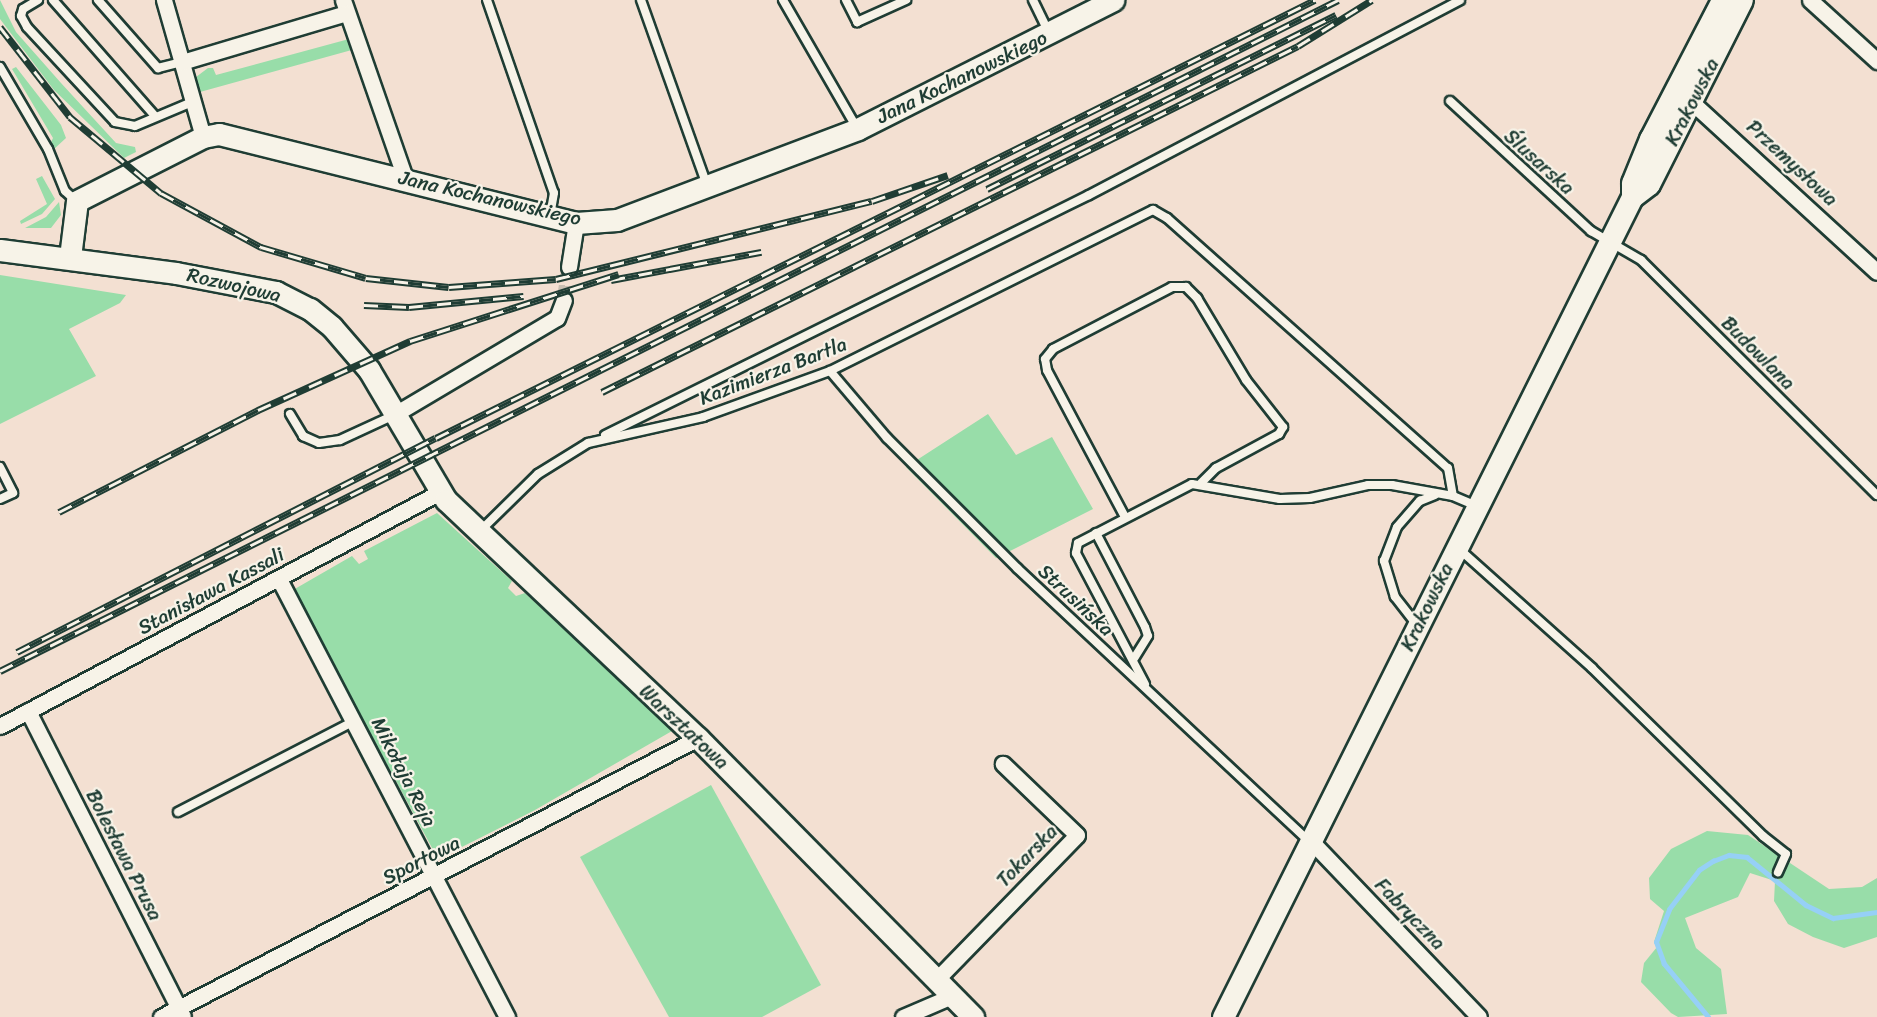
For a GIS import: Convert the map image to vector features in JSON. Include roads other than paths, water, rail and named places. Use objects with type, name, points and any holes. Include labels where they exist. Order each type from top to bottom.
[{"type":"street","points":[[164,0],[203,136]]},
{"type":"street","name":"Jana Kochanowskiego","points":[[77,201],[203,136],[237,136],[576,223],[617,220],[858,129],[1113,0]]},
{"type":"street","name":"Krakowska","points":[[1223,1017],[1610,242],[1632,197],[1632,183],[1674,90],[1722,0]]},
{"type":"street","name":"Krakowska","points":[[1632,197],[1649,184],[1694,100],[1742,0]]},
{"type":"street","points":[[1810,0],[1877,61]]},
{"type":"street","points":[[182,62],[344,6],[405,178]]},
{"type":"street","name":"Przemysłowa","points":[[1674,90],[1694,100],[1877,272]]},
{"type":"street","points":[[70,257],[77,201]]},
{"type":"street","points":[[569,267],[576,223]]},
{"type":"street","name":"Rozwojowa","points":[[0,250],[70,257],[176,273],[276,292],[292,299],[332,327],[351,346],[400,423]]},
{"type":"street","points":[[400,423],[557,318],[564,300]]},
{"type":"street","name":"Warsztatowa","points":[[400,423],[440,492],[477,533],[699,738],[973,1017]]},
{"type":"street","name":"Stanisława Kassali","points":[[0,726],[440,492]]},
{"type":"street","name":"Mikołaja Reja","points":[[279,579],[434,876],[501,1015]]},
{"type":"street","name":"Bolesława Prusa","points":[[28,711],[181,1013]]},
{"type":"street","name":"Sportowa","points":[[161,1017],[181,1013],[434,876],[699,738]]},
{"type":"street","name":"Tokarska","points":[[936,980],[1077,835],[1003,764]]},
{"type":"street","name":"Fabryczna","points":[[1311,842],[1479,1017]]},
{"type":"street","points":[[903,1017],[952,996]]},
{"type":"lane","points":[[38,0],[23,9],[21,16],[27,27],[115,122],[135,126],[192,102]]},
{"type":"lane","points":[[53,0],[155,116]]},
{"type":"lane","points":[[98,0],[158,68],[182,62]]},
{"type":"lane","points":[[487,0],[554,193],[550,215]]},
{"type":"lane","points":[[783,0],[858,129]]},
{"type":"lane","points":[[846,0],[857,22],[906,0]]},
{"type":"lane","points":[[1033,0],[1050,33]]},
{"type":"lane","points":[[588,443],[1099,190],[1460,0]]},
{"type":"lane","points":[[644,1],[708,187]]},
{"type":"lane","points":[[0,67],[48,150],[65,191],[77,201]]},
{"type":"lane","name":"Ślusarska","points":[[1450,101],[1591,231],[1610,242]]},
{"type":"lane","name":"Kazimierza Bartla","points":[[477,533],[538,474],[588,443],[703,417],[830,371],[1153,210],[1167,218],[1448,468],[1453,496]]},
{"type":"lane","name":"Budowlana","points":[[1610,242],[1641,260],[1877,495]]},
{"type":"lane","points":[[1125,518],[1047,370],[1045,359],[1053,348],[1172,287],[1186,287],[1197,298],[1246,380],[1283,427],[1278,434],[1216,468],[1201,483],[1125,518],[1078,543],[1076,554],[1134,658],[1147,687]]},
{"type":"lane","name":"Strusińska","points":[[830,371],[887,438],[1017,568],[1147,687],[1265,803],[1311,842]]},
{"type":"lane","points":[[290,414],[303,436],[319,443],[400,423]]},
{"type":"lane","points":[[0,468],[13,493],[0,500]]},
{"type":"lane","points":[[1201,483],[1280,499],[1310,498],[1368,485],[1392,485],[1435,495],[1453,496],[1478,506]]},
{"type":"lane","points":[[1418,626],[1395,597],[1384,561],[1397,527],[1420,501],[1435,495]]},
{"type":"lane","points":[[1096,533],[1148,636],[1134,658]]},
{"type":"lane","points":[[1457,547],[1592,668],[1763,836],[1786,854],[1778,872]]},
{"type":"lane","points":[[178,812],[354,721]]},
{"type":"waterway","points":[[1708,1017],[1664,964],[1656,942],[1669,909],[1699,870],[1713,861],[1729,855],[1747,857],[1806,905],[1833,918],[1877,912]]},
{"type":"tunnel","points":[[564,300],[569,267]]},
{"type":"railway","points":[[17,652],[436,438],[1315,0]]},
{"type":"railway","points":[[0,671],[1338,0]]},
{"type":"railway","points":[[602,392],[1298,46],[1372,0]]},
{"type":"railway","points":[[987,189],[1336,15]]},
{"type":"railway","points":[[0,27],[70,117],[161,193],[261,247],[366,278],[449,287],[556,279],[872,201],[948,175]]},
{"type":"railway","points":[[611,280],[761,252]]},
{"type":"railway","points":[[59,512],[258,410],[410,341],[619,274]]},
{"type":"railway","points":[[364,305],[409,307],[523,296]]}]
